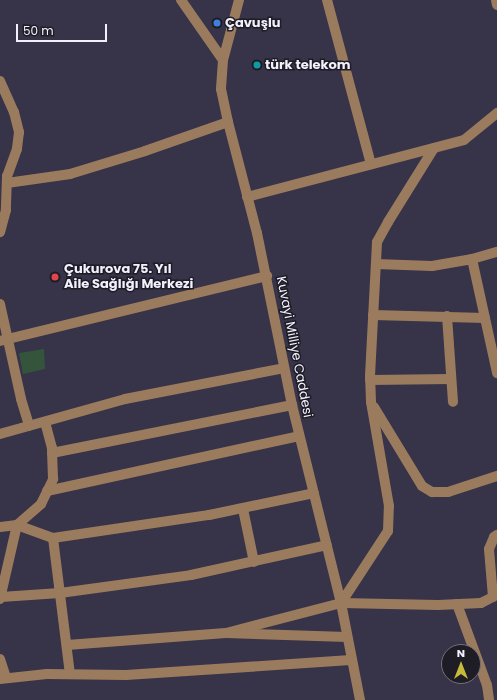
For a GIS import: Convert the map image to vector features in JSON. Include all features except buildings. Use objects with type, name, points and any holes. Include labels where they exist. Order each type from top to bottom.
[{"type":"street","points":[[181,0],[223,60]]},
{"type":"street","name":"Kuvayi Milliye Caddesi","points":[[239,0],[223,60],[221,89],[267,276],[292,405],[341,603],[360,700]]},
{"type":"street","points":[[327,0],[371,164]]},
{"type":"street","points":[[496,0],[497,5]]},
{"type":"street","points":[[0,81],[14,112],[19,132],[17,149],[7,176],[6,210],[0,232]]},
{"type":"street","points":[[247,197],[464,140],[496,112]]},
{"type":"street","points":[[7,183],[70,174],[145,151],[228,122]]},
{"type":"street","points":[[341,603],[388,531],[389,506],[371,402],[370,380],[377,242],[434,148]]},
{"type":"street","points":[[376,264],[432,266],[472,259],[497,252]]},
{"type":"street","points":[[472,259],[497,373]]},
{"type":"street","points":[[4,340],[267,276]]},
{"type":"street","points":[[0,304],[4,340],[29,426]]},
{"type":"street","points":[[373,315],[485,318]]},
{"type":"street","points":[[447,316],[453,402]]},
{"type":"street","points":[[0,434],[125,399],[284,368]]},
{"type":"street","points":[[370,380],[451,379]]},
{"type":"street","points":[[371,402],[422,486],[432,492],[448,492],[497,476]]},
{"type":"street","points":[[52,453],[292,405]]},
{"type":"street","points":[[44,422],[52,453],[53,479],[41,504],[17,525],[0,598],[60,593],[191,575],[327,545]]},
{"type":"street","points":[[47,492],[299,436]]},
{"type":"street","points":[[0,527],[17,525],[53,538],[243,509],[314,493]]},
{"type":"street","points":[[243,509],[254,562]]},
{"type":"street","points":[[226,633],[341,603],[456,604],[482,602],[493,597],[489,549],[494,537],[497,535]]},
{"type":"street","points":[[53,538],[70,674]]},
{"type":"street","points":[[456,604],[491,693]]},
{"type":"street","points":[[67,645],[226,633],[347,637]]},
{"type":"street","points":[[0,659],[3,678],[47,674],[126,675],[351,660]]},
{"type":"green space","points":[[44,349],[45,369],[23,374],[19,353]]},
{"type":"place","name":"Çavuşlu","points":[[217,23]]},
{"type":"place","name":"türk telekom","points":[[257,65]]},
{"type":"place","name":"Çukurova 75. Yıl Aile Sağlığı Merkezi","points":[[55,277]]}]
